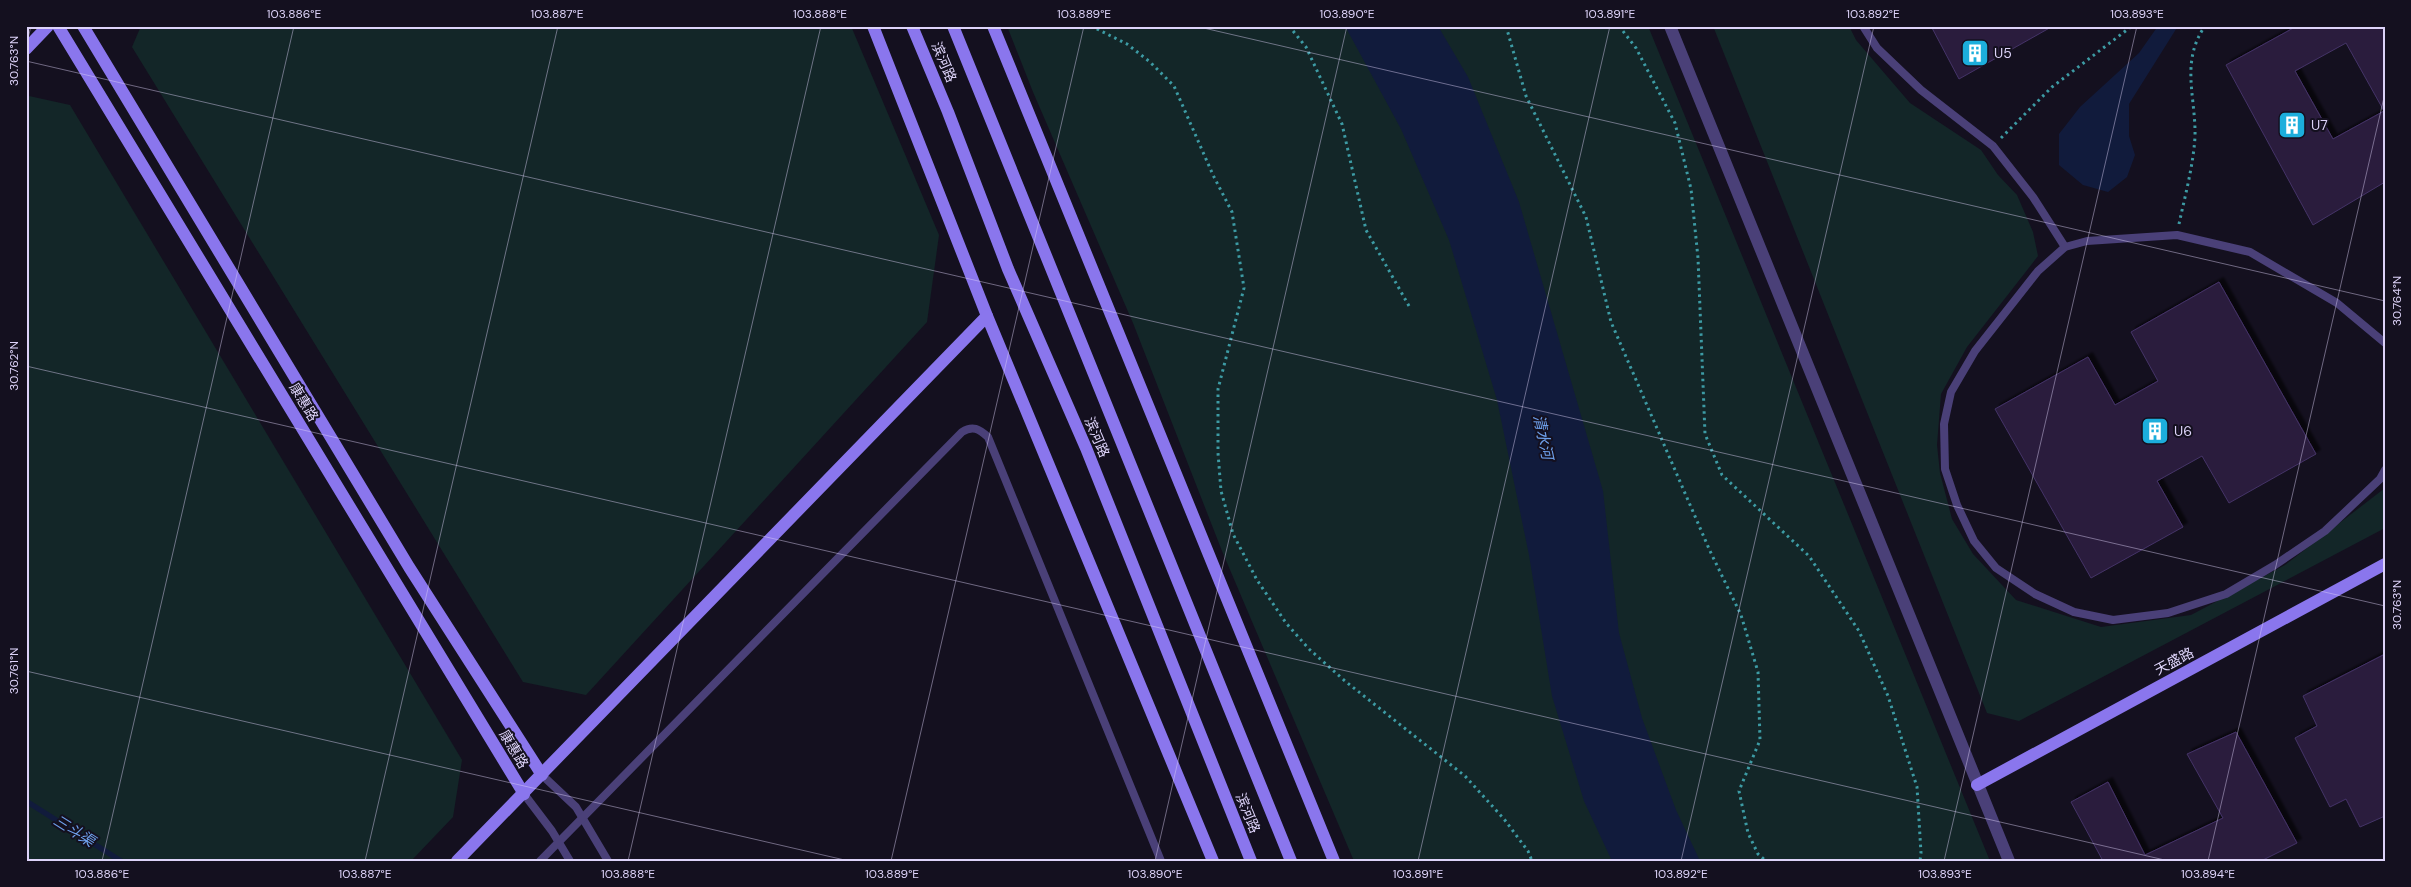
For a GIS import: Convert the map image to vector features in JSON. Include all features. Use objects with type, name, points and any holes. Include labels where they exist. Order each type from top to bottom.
[{"type":"main road","points":[[26,49],[48,26]]},
{"type":"main road","name":"康惠路","points":[[58,26],[524,794]]},
{"type":"main road","name":"康惠路","points":[[83,26],[410,567],[542,775]]},
{"type":"main road","points":[[873,26],[987,316],[1213,861]]},
{"type":"main road","name":"滨河路","points":[[912,26],[948,112],[1008,269],[1086,448],[1251,861]]},
{"type":"main road","name":"滨河路","points":[[953,26],[1291,861]]},
{"type":"main road","points":[[993,26],[1334,861]]},
{"type":"main road","points":[[458,861],[987,316]]},
{"type":"main road","name":"天盛路","points":[[1977,785],[2385,564]]},
{"type":"street","points":[[1670,26],[2009,861]]},
{"type":"lane","points":[[1863,26],[1877,48],[1921,90],[1993,146],[2034,198],[2065,247]]},
{"type":"lane","points":[[2385,343],[2337,303],[2250,252],[2177,235],[2088,241],[2065,247],[2038,271],[1980,343],[1951,392],[1944,424],[1945,469],[1957,505],[1974,541],[1996,568],[2035,594],[2074,612],[2113,620],[2168,613],[2226,594],[2325,532],[2380,479],[2385,470]]},
{"type":"lane","points":[[540,861],[962,432],[969,428],[979,429],[988,437],[1161,861]]},
{"type":"lane","points":[[542,775],[576,807],[608,861]]},
{"type":"lane","points":[[524,794],[559,842],[570,861]]},
{"type":"path","points":[[1092,26],[1127,44],[1150,62],[1174,86],[1213,175],[1232,212],[1244,288],[1218,389],[1218,453],[1221,491],[1233,534],[1257,580],[1297,636],[1345,681],[1465,776],[1504,819],[1528,851],[1532,861]]},
{"type":"path","points":[[1289,26],[1306,47],[1342,124],[1366,230],[1409,306]]},
{"type":"path","points":[[1506,26],[1526,96],[1586,217],[1611,322],[1710,551],[1741,615],[1758,672],[1760,740],[1739,791],[1748,833],[1758,854],[1766,861]]},
{"type":"path","points":[[1619,26],[1636,48],[1675,123],[1691,189],[1698,258],[1704,434],[1722,475],[1809,556],[1858,631],[1888,696],[1917,788],[1920,861]]},
{"type":"path","points":[[1993,146],[2052,88],[2132,26]]},
{"type":"path","points":[[2177,235],[2189,177],[2194,137],[2190,59],[2196,40],[2205,26]]},
{"type":"green space","points":[[141,26],[851,26],[939,235],[927,322],[586,695],[523,682],[132,47]]},
{"type":"green space","points":[[1007,26],[1648,26],[1990,861],[1354,861],[1222,551],[1133,323],[1033,92]]},
{"type":"green space","points":[[1713,26],[1849,26],[1856,40],[1910,103],[1981,150],[1998,175],[2017,195],[2033,232],[2038,256],[1967,347],[1941,394],[1937,445],[1940,473],[1952,519],[1973,554],[2016,600],[2101,627],[2191,615],[2285,565],[2385,488],[2385,528],[2019,721],[1987,713]]},
{"type":"green space","points":[[29,96],[70,105],[462,760],[453,817],[411,861],[26,861],[26,98]]},
{"type":"water","name":"清水河","points":[[1345,26],[1438,26],[1468,77],[1519,202],[1603,491],[1619,633],[1642,718],[1676,810],[1700,861],[1612,861],[1584,801],[1552,696],[1529,555],[1497,400],[1449,240],[1401,129]]},
{"type":"water","points":[[2158,26],[2178,26],[2129,104],[2129,136],[2135,155],[2127,177],[2108,192],[2083,185],[2059,165],[2059,134],[2080,107],[2139,53]]},
{"type":"building","name":"U5","points":[[1931,26],[2053,26],[1959,79]]},
{"type":"building","name":"U7","points":[[2297,26],[2385,26],[2385,182],[2313,225],[2226,65]],"holes":[[[2346,43],[2384,111],[2333,139],[2295,71]]]},
{"type":"building","name":"U6","points":[[2219,282],[2316,454],[2229,503],[2202,456],[2157,481],[2183,527],[2091,578],[1995,409],[2088,357],[2115,405],[2158,381],[2131,332]]},
{"type":"building","points":[[2385,654],[2385,816],[2360,827],[2346,799],[2330,807],[2295,738],[2317,726],[2303,696]]},
{"type":"building","points":[[2236,732],[2297,843],[2261,861],[2103,861],[2071,802],[2108,782],[2145,855],[2223,818],[2187,754]]},
{"type":"waterway","name":"三斗渠","points":[[26,801],[121,861]]},
{"type":"place","name":"U5","points":[[1975,53]]},
{"type":"place","name":"U7","points":[[2292,125]]},
{"type":"place","name":"U6","points":[[2155,431]]}]
